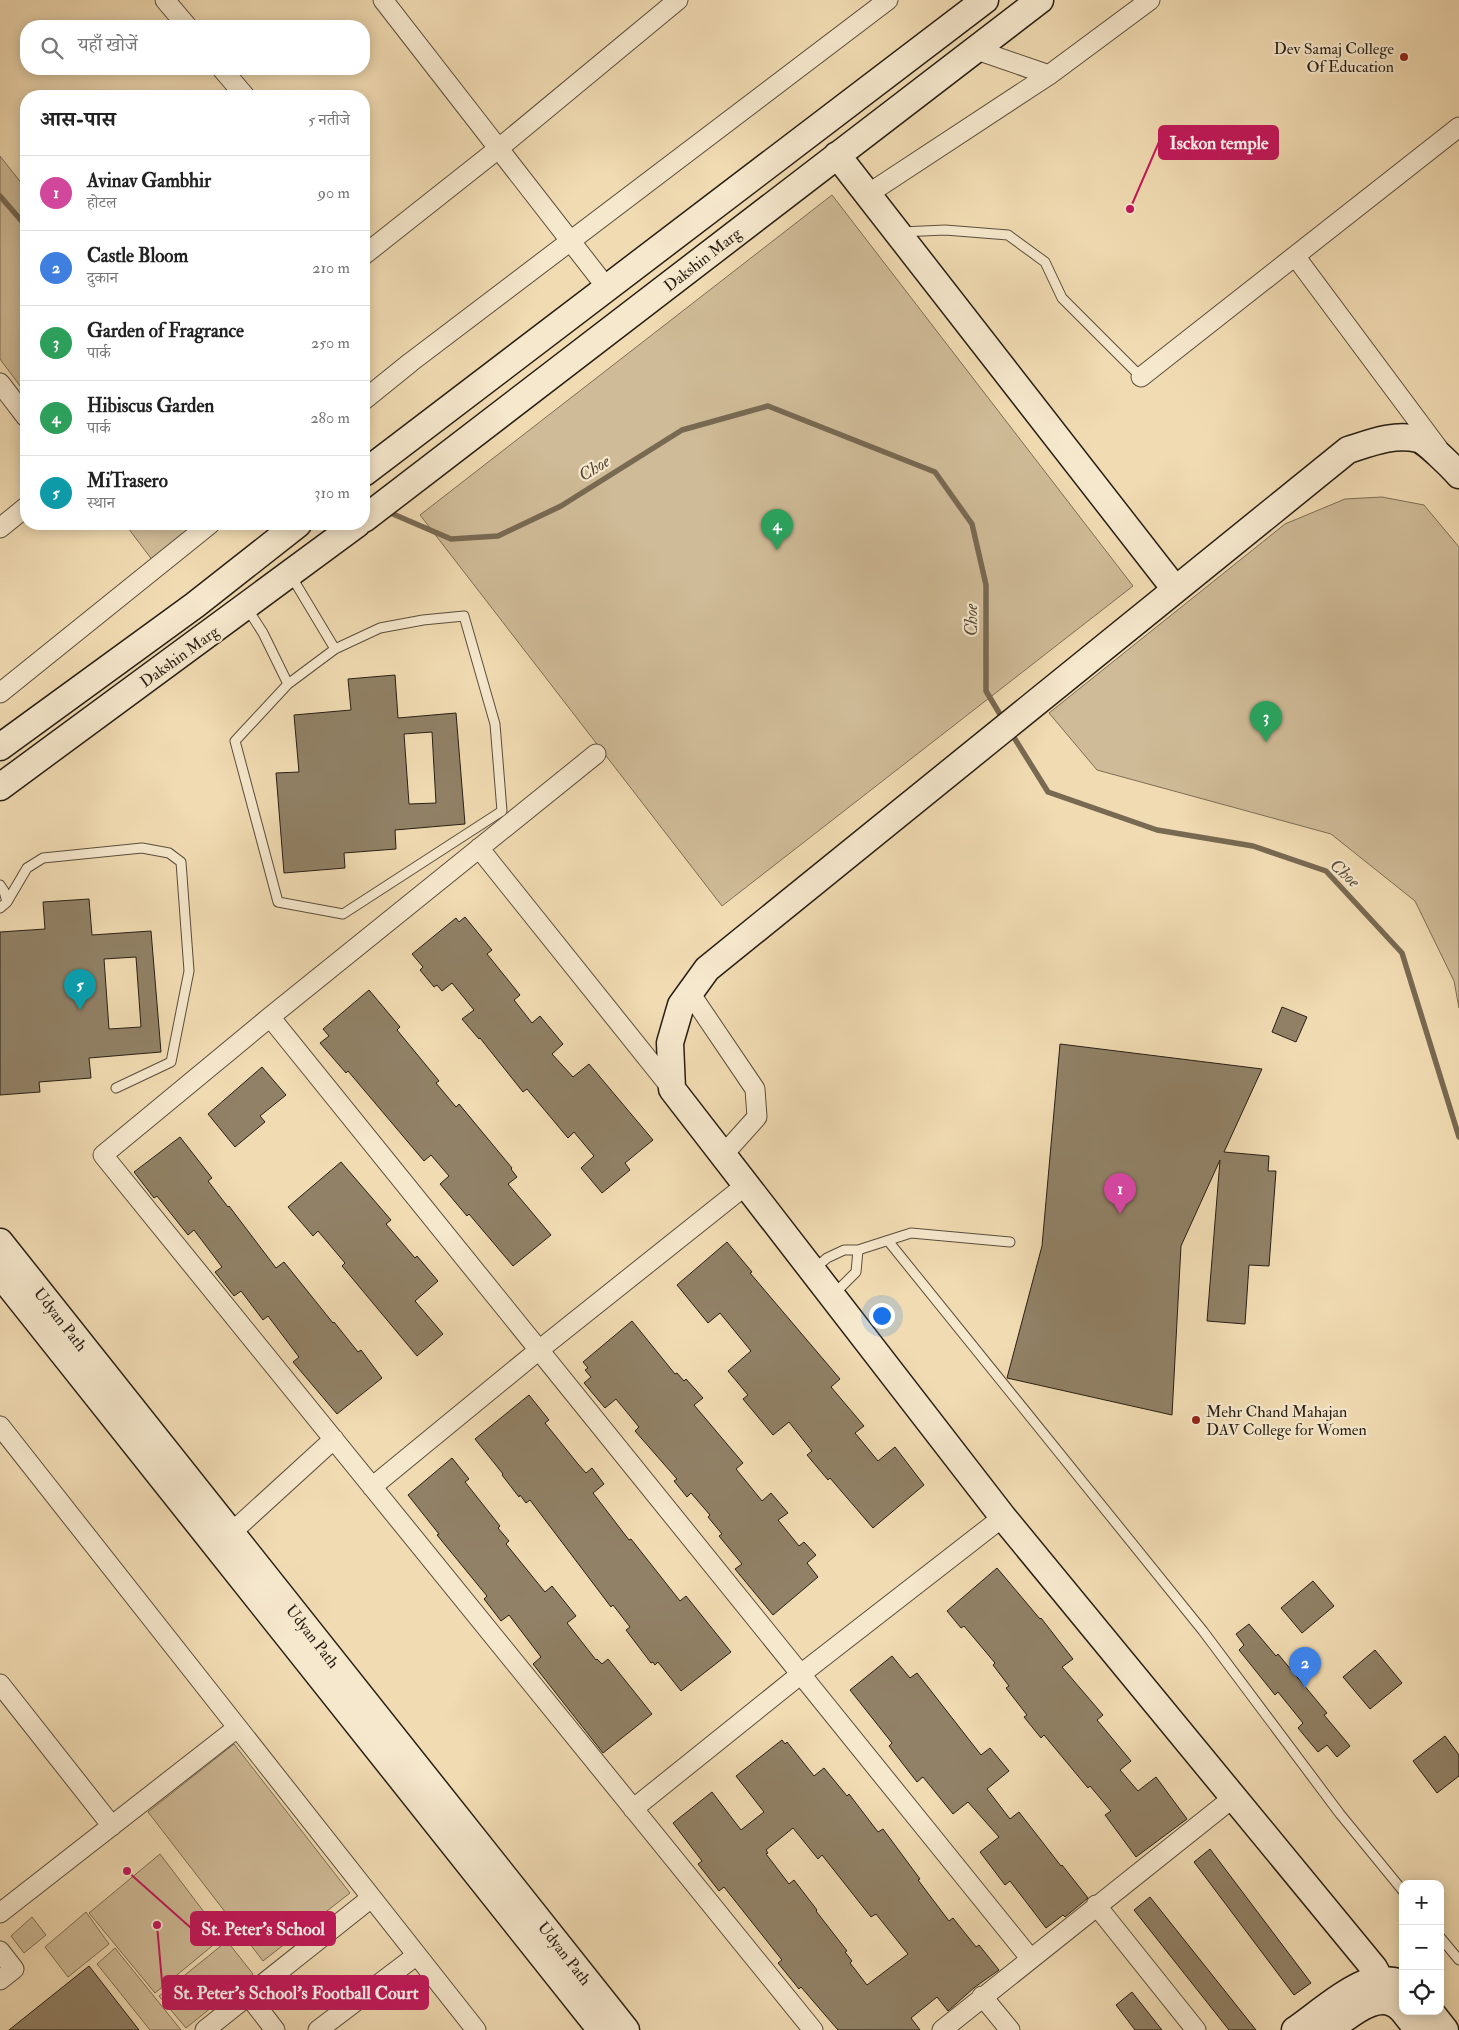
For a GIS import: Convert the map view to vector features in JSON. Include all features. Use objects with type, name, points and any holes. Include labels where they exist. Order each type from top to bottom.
[{"type":"main road","name":"Dakshin Marg","points":[[370,468],[985,0]]},
{"type":"main road","name":"Dakshin Marg","points":[[370,514],[1040,0]]},
{"type":"main road","points":[[837,155],[1175,589]]},
{"type":"main road","points":[[1418,2030],[1374,1968],[1003,1517],[672,1089],[670,1044],[681,1005],[707,969],[1348,450],[1387,438],[1419,439],[1456,471]]},
{"type":"main road","name":"Dakshin Marg","points":[[0,747],[195,606],[290,530]]},
{"type":"main road","name":"Dakshin Marg","points":[[0,787],[349,530]]},
{"type":"main road","name":"Udyan Path","points":[[0,1242],[626,2030]]},
{"type":"main road","name":"Udyan Path","points":[[0,1274],[601,2030]]},
{"type":"main road","points":[[1294,2030],[1359,1985],[1373,1981],[1395,1998]]},
{"type":"main road","points":[[1329,2030],[1358,2008],[1367,2004],[1395,1998]]},
{"type":"main road","points":[[1433,2015],[1445,2030]]},
{"type":"street","points":[[165,0],[182,20]]},
{"type":"street","points":[[382,0],[607,288]]},
{"type":"street","points":[[370,245],[498,149],[678,0]]},
{"type":"street","points":[[370,395],[888,0]]},
{"type":"street","points":[[868,194],[1049,75],[1150,0]]},
{"type":"street","points":[[974,49],[1049,75]]},
{"type":"street","points":[[227,75],[240,90]]},
{"type":"street","points":[[1141,377],[1459,127]]},
{"type":"street","points":[[1295,256],[1456,471]]},
{"type":"street","points":[[0,382],[20,409]]},
{"type":"street","points":[[0,528],[20,512]]},
{"type":"street","points":[[0,693],[203,530]]},
{"type":"street","points":[[596,754],[270,1017],[103,1155],[812,2030]]},
{"type":"street","points":[[479,848],[672,1089]]},
{"type":"street","points":[[690,993],[755,1089],[757,1117],[723,1155]]},
{"type":"street","points":[[270,1017],[1030,1958]]},
{"type":"street","points":[[372,1487],[539,1350],[746,1185]]},
{"type":"street","points":[[0,1426],[476,2030]]},
{"type":"street","points":[[231,1533],[334,1440]]},
{"type":"street","points":[[633,1809],[801,1674],[1003,1517]]},
{"type":"street","points":[[2,1691],[112,1826]]},
{"type":"street","points":[[0,1913],[237,1728]]},
{"type":"street","points":[[942,2030],[1096,1905],[1234,1797]]},
{"type":"street","points":[[205,2030],[371,1898]]},
{"type":"street","points":[[1096,1905],[1196,2030]]},
{"type":"street","points":[[0,1951],[14,1969],[0,1980]]},
{"type":"street","points":[[318,2030],[416,1955]]},
{"type":"street","points":[[248,1995],[275,2030]]},
{"type":"street","points":[[982,1996],[1010,2030]]},
{"type":"lane","points":[[897,232],[945,230],[1008,235],[1045,262],[1062,298],[1141,377]]},
{"type":"lane","points":[[290,574],[335,649]]},
{"type":"lane","points":[[246,606],[263,633],[288,684]]},
{"type":"lane","points":[[464,616],[495,724],[502,810],[343,914],[278,902],[235,741],[288,684],[335,649],[380,628],[423,620],[464,616]]},
{"type":"lane","points":[[4,905],[27,868],[44,858],[142,848],[169,853],[182,862],[189,971],[170,1062],[116,1088]]},
{"type":"lane","points":[[0,885],[4,891],[4,905]]},
{"type":"lane","points":[[812,1271],[827,1258],[844,1250],[858,1250],[889,1242],[912,1233],[1010,1242]]},
{"type":"lane","points":[[889,1242],[1203,1631],[1340,1814],[1399,1886]]},
{"type":"lane","points":[[831,1296],[856,1272],[858,1250]]},
{"type":"lane","points":[[1444,1942],[1459,1960]]},
{"type":"shaded area","points":[[0,156],[20,181],[20,386],[0,359]]},
{"type":"shaded area","points":[[832,195],[1133,586],[722,906],[420,515]]},
{"type":"shaded area","points":[[1382,497],[1424,505],[1459,547],[1459,1008],[1454,981],[1415,901],[1331,834],[1097,770],[1049,713],[1285,524],[1345,499]]},
{"type":"shaded area","points":[[130,530],[194,530],[153,561]]},
{"type":"shaded area","points":[[234,1744],[350,1893],[263,1961],[148,1812]]},
{"type":"shaded area","points":[[160,1854],[223,1937],[155,1993],[89,1913]]},
{"type":"shaded area","points":[[86,1912],[109,1944],[68,1977],[45,1947]]},
{"type":"shaded area","points":[[32,1917],[46,1935],[24,1953],[11,1936]]},
{"type":"shaded area","points":[[227,1941],[253,1974],[186,2028],[159,1996]]},
{"type":"shaded area","points":[[115,1948],[181,2030],[150,2030],[97,1964]]},
{"type":"building","points":[[395,675],[398,718],[456,713],[465,824],[395,830],[396,849],[344,853],[345,868],[284,873],[276,773],[299,772],[294,715],[351,710],[348,679]],"holes":[[[432,732],[436,803],[409,804],[404,734]]]},
{"type":"building","points":[[89,899],[92,935],[151,931],[161,1052],[89,1058],[91,1078],[39,1082],[40,1092],[0,1095],[0,932],[45,929],[43,902]],"holes":[[[136,957],[141,1027],[109,1029],[104,959]]]},
{"type":"building","points":[[465,917],[492,950],[487,954],[520,995],[514,1000],[532,1023],[540,1016],[563,1044],[552,1054],[573,1077],[589,1064],[653,1140],[625,1163],[630,1170],[602,1193],[581,1168],[594,1156],[574,1132],[568,1138],[527,1089],[523,1092],[480,1038],[462,1019],[474,1010],[452,983],[442,991],[437,985],[434,987],[420,970],[423,967],[412,954],[456,918],[459,922]]},
{"type":"building","points":[[369,990],[400,1027],[397,1030],[439,1081],[436,1083],[456,1107],[459,1104],[512,1168],[517,1177],[508,1184],[551,1235],[513,1266],[469,1214],[467,1216],[440,1184],[449,1176],[431,1155],[424,1161],[348,1071],[346,1073],[320,1043],[329,1036],[323,1029]]},
{"type":"building","points":[[1282,1007],[1307,1017],[1296,1042],[1272,1032]]},
{"type":"building","points":[[1060,1044],[1262,1069],[1224,1152],[1269,1156],[1268,1171],[1276,1171],[1269,1266],[1249,1265],[1245,1324],[1207,1321],[1220,1160],[1181,1246],[1172,1415],[1007,1378],[1042,1246]]},
{"type":"building","points":[[262,1067],[286,1095],[260,1116],[265,1122],[235,1147],[208,1114]]},
{"type":"building","points":[[180,1137],[212,1178],[208,1181],[276,1268],[284,1262],[358,1352],[361,1350],[382,1378],[337,1414],[293,1362],[299,1357],[268,1316],[263,1320],[241,1291],[234,1296],[215,1272],[222,1267],[194,1230],[188,1235],[157,1196],[154,1198],[134,1172]]},
{"type":"building","points":[[341,1162],[391,1220],[386,1224],[438,1281],[415,1301],[443,1334],[417,1356],[342,1266],[345,1263],[318,1231],[313,1236],[288,1207]]},
{"type":"building","points":[[727,1242],[752,1272],[750,1273],[840,1379],[831,1387],[864,1426],[855,1433],[878,1461],[895,1447],[924,1485],[873,1528],[830,1478],[828,1480],[807,1455],[812,1451],[789,1422],[773,1435],[743,1399],[748,1395],[728,1371],[751,1351],[720,1313],[708,1323],[677,1285]]},
{"type":"building","points":[[632,1321],[675,1374],[677,1373],[684,1381],[686,1379],[703,1398],[694,1405],[743,1463],[736,1469],[762,1501],[771,1493],[788,1513],[778,1520],[799,1546],[804,1542],[816,1555],[807,1563],[818,1577],[773,1615],[735,1569],[742,1564],[719,1536],[722,1534],[708,1517],[710,1515],[691,1493],[687,1497],[674,1481],[677,1479],[635,1431],[639,1427],[616,1399],[605,1408],[584,1383],[591,1377],[585,1370],[588,1368],[583,1362]]},
{"type":"building","points":[[529,1395],[549,1420],[545,1423],[578,1464],[586,1473],[592,1468],[604,1484],[593,1493],[629,1540],[631,1539],[680,1601],[686,1596],[731,1652],[681,1691],[658,1662],[655,1665],[653,1662],[651,1663],[626,1630],[630,1627],[613,1605],[611,1607],[530,1500],[526,1503],[520,1495],[519,1497],[475,1439]]},
{"type":"building","points":[[452,1458],[469,1479],[465,1482],[500,1526],[498,1528],[509,1541],[506,1544],[545,1592],[552,1586],[576,1616],[567,1623],[596,1660],[602,1664],[608,1659],[652,1714],[603,1753],[533,1664],[541,1657],[509,1615],[501,1621],[484,1599],[487,1596],[437,1535],[439,1534],[408,1495]]},
{"type":"building","points":[[997,1568],[1041,1618],[1073,1659],[1062,1667],[1103,1715],[1097,1720],[1131,1761],[1120,1770],[1138,1791],[1156,1777],[1187,1819],[1136,1857],[1105,1815],[1111,1811],[1090,1786],[1088,1788],[1044,1735],[1041,1738],[1024,1717],[1027,1715],[1006,1688],[1009,1686],[993,1665],[995,1663],[964,1626],[961,1628],[947,1611]]},
{"type":"building","points":[[1313,1581],[1334,1606],[1302,1633],[1281,1608]]},
{"type":"building","points":[[1249,1624],[1276,1656],[1278,1654],[1327,1713],[1324,1715],[1350,1746],[1337,1757],[1327,1745],[1318,1752],[1298,1728],[1303,1723],[1278,1692],[1275,1695],[1239,1650],[1244,1645],[1236,1634]]},
{"type":"building","points":[[1375,1650],[1402,1683],[1370,1709],[1343,1677]]},
{"type":"building","points":[[892,1656],[910,1678],[917,1673],[981,1755],[990,1748],[1009,1771],[987,1789],[1010,1819],[1019,1812],[1088,1898],[1065,1917],[1063,1915],[1046,1928],[1010,1881],[1005,1885],[980,1852],[999,1837],[968,1802],[953,1814],[923,1777],[917,1782],[889,1746],[892,1743],[850,1690]]},
{"type":"building","points":[[1445,1736],[1459,1755],[1459,1776],[1437,1793],[1413,1761]]},
{"type":"building","points":[[782,1740],[785,1744],[787,1742],[814,1776],[824,1768],[847,1796],[849,1794],[878,1832],[883,1829],[949,1921],[953,1918],[976,1947],[979,1945],[999,1970],[975,1987],[948,2011],[937,1997],[911,2018],[920,2030],[838,2030],[801,1987],[799,1989],[778,1963],[782,1960],[724,1887],[719,1891],[698,1864],[702,1861],[673,1823],[712,1792],[741,1830],[764,1812],[736,1776]],"holes":[[[793,1828],[818,1859],[822,1855],[871,1917],[876,1914],[908,1954],[867,1985],[850,1963],[852,1961],[845,1952],[847,1951],[817,1910],[794,1880],[789,1884],[766,1854],[768,1853],[766,1850]]]},
{"type":"building","points":[[1210,1849],[1311,1983],[1294,1995],[1194,1862]]},
{"type":"building","points":[[1150,1897],[1256,2030],[1229,2030],[1134,1910]]},
{"type":"building","points":[[89,1966],[139,2030],[9,2030]]},
{"type":"building","points":[[1132,1992],[1162,2030],[1135,2030],[1116,2005]]},
{"type":"waterway","name":"Choe","points":[[0,196],[20,219]]},
{"type":"waterway","name":"Choe","points":[[386,511],[451,539],[498,536],[561,506],[682,430],[768,406],[935,472],[972,524],[986,585],[986,691],[1004,721]]},
{"type":"waterway","name":"Choe","points":[[1010,731],[1048,792],[1157,830],[1253,846],[1326,871],[1402,953],[1459,1137]]},
{"type":"place","name":"Dev Samaj College Of Education","points":[[1404,57]]},
{"type":"place","name":"Isckon temple","points":[[1130,209]]},
{"type":"place","name":"Hibiscus Garden","points":[[777,550]]},
{"type":"place","name":"Garden of Fragrance","points":[[1266,742]]},
{"type":"place","name":"MiTrasero","points":[[80,1010]]},
{"type":"place","name":"Avinav Gambhir","points":[[1120,1214]]},
{"type":"place","name":"Mehr Chand Mahajan DAV College for Women","points":[[1196,1420]]},
{"type":"place","name":"Castle Bloom","points":[[1305,1688]]},
{"type":"place","name":"St. Peter's School","points":[[127,1871]]},
{"type":"place","name":"St. Peter's School's Football Court","points":[[157,1925]]}]
